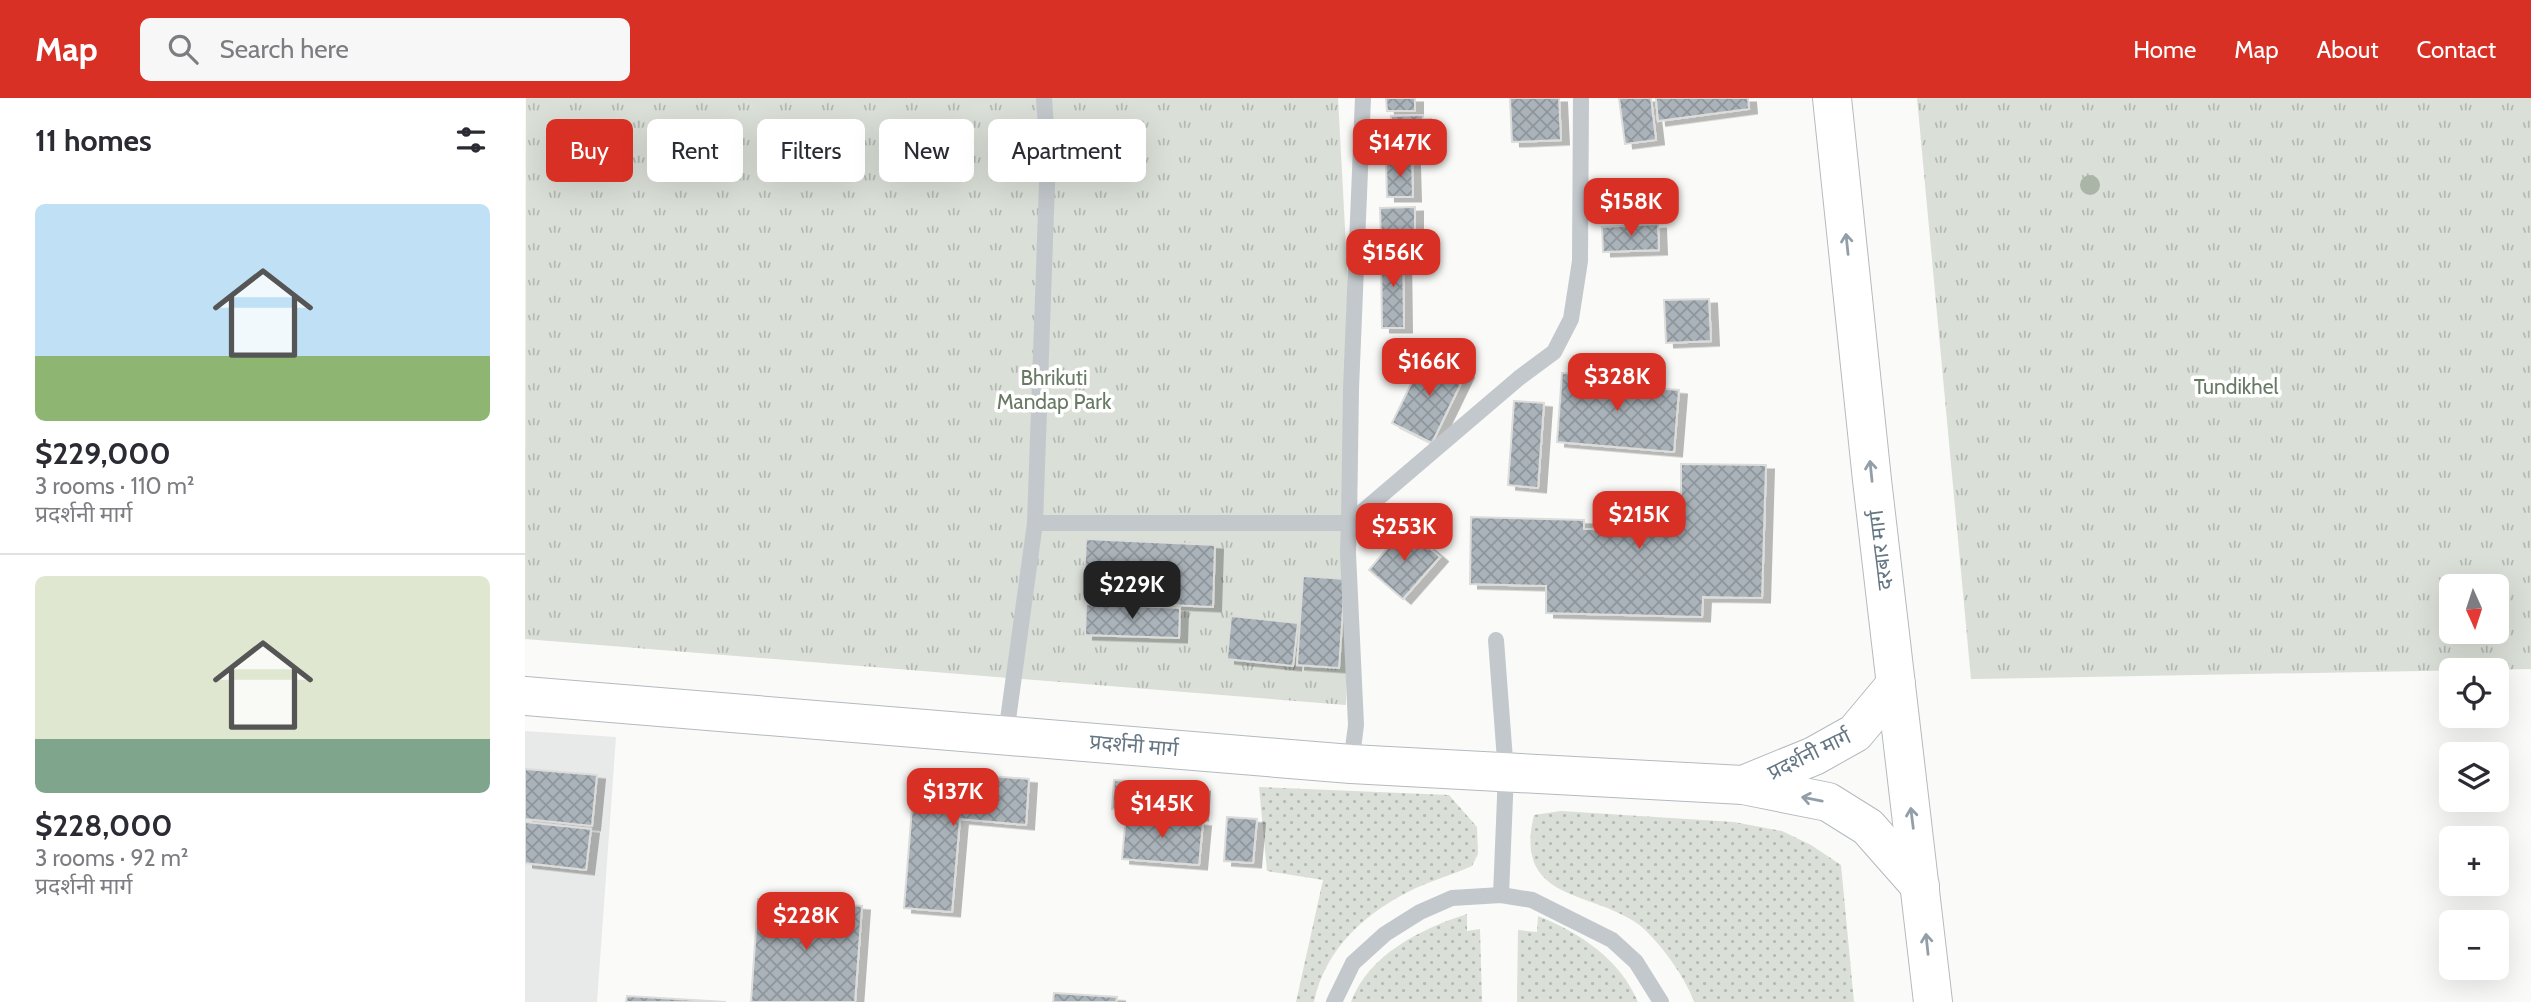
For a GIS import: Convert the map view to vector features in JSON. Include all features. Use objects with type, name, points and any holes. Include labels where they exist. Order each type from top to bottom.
[{"type":"main road","name":"दरबार मार्ग","points":[[1832,98],[1871,480],[1933,1002]]},
{"type":"main road","name":"प्रदर्शनी मार्ग","points":[[1744,785],[1814,756],[1855,733],[1896,684]]},
{"type":"main road","name":"प्रदर्शनी मार्ग","points":[[525,696],[1350,764],[1744,785],[1828,802],[1868,827],[1920,886]]},
{"type":"lane","points":[[1006,734],[1035,523],[1048,156],[1044,98]]},
{"type":"lane","points":[[1350,764],[1356,725],[1348,553],[1351,389],[1363,98]]},
{"type":"lane","points":[[1035,523],[1349,523],[1519,378],[1554,352],[1571,319],[1580,261],[1581,98]]},
{"type":"lane","points":[[1496,640],[1506,773],[1501,895]]},
{"type":"lane","points":[[1334,1002],[1353,963],[1385,934],[1420,912],[1452,898],[1501,895],[1532,900],[1612,940],[1636,962],[1661,1002]]},
{"type":"shaded area","points":[[525,731],[616,737],[597,1002],[525,1002]]},
{"type":"green space","name":"Bhrikuti Mandap Park","points":[[526,98],[1338,98],[1348,284],[1346,705],[525,639]]},
{"type":"green space","name":"Tundikhel","points":[[1917,98],[2531,98],[2531,669],[2509,669],[2509,658],[2439,658],[2439,671],[1971,679]]},
{"type":"green space","points":[[1259,787],[1449,795],[1477,827],[1478,854],[1472,866],[1398,897],[1365,920],[1338,948],[1320,983],[1314,1002],[1296,1002],[1323,880],[1267,871]]},
{"type":"green space","points":[[1561,811],[1734,822],[1782,831],[1811,845],[1841,865],[1854,1002],[1694,1002],[1678,971],[1638,924],[1619,913],[1579,898],[1545,879],[1535,864],[1531,843],[1534,815]]},
{"type":"green space","points":[[1467,914],[1467,931],[1480,929],[1482,1002],[1351,1002],[1359,985],[1383,957],[1432,927]]},
{"type":"green space","points":[[1538,916],[1583,939],[1610,960],[1638,1002],[1517,1002],[1518,930],[1537,932]]},
{"type":"building","points":[[1386,98],[1415,98],[1415,111],[1387,111]]},
{"type":"building","points":[[1510,98],[1559,98],[1561,140],[1512,142]]},
{"type":"building","points":[[1619,98],[1651,98],[1656,140],[1625,144]]},
{"type":"building","points":[[1656,98],[1748,98],[1749,109],[1658,121]]},
{"type":"building","points":[[1423,115],[1423,157],[1391,157],[1391,116]]},
{"type":"building","points":[[1412,161],[1413,197],[1387,197],[1386,162]]},
{"type":"building","points":[[1415,207],[1415,239],[1381,239],[1380,208]]},
{"type":"building","points":[[1658,224],[1659,250],[1603,252],[1602,227]]},
{"type":"building","points":[[1403,250],[1404,328],[1382,328],[1381,251]]},
{"type":"building","points":[[1709,299],[1711,341],[1666,343],[1664,300]]},
{"type":"building","points":[[1426,353],[1466,373],[1432,443],[1392,423]]},
{"type":"building","points":[[1562,373],[1652,380],[1651,388],[1679,390],[1674,452],[1557,442]]},
{"type":"building","points":[[1514,401],[1544,403],[1538,488],[1508,485]]},
{"type":"building","points":[[1681,464],[1766,465],[1762,598],[1703,597],[1702,617],[1546,613],[1546,586],[1470,584],[1471,517],[1584,520],[1584,529],[1654,531],[1655,494],[1681,494]]},
{"type":"building","points":[[1405,527],[1440,557],[1403,599],[1369,570]]},
{"type":"building","points":[[1086,539],[1215,545],[1213,607],[1083,601]]},
{"type":"building","points":[[1303,576],[1345,579],[1339,668],[1297,665]]},
{"type":"building","points":[[1086,604],[1180,608],[1179,638],[1085,635]]},
{"type":"building","points":[[1231,616],[1298,623],[1293,666],[1227,659]]},
{"type":"building","points":[[525,769],[597,775],[592,826],[525,819]]},
{"type":"building","points":[[915,770],[1029,779],[1026,825],[960,819],[952,912],[904,908]]},
{"type":"building","points":[[1114,780],[1202,787],[1200,816],[1112,809]]},
{"type":"building","points":[[1126,815],[1203,822],[1199,865],[1122,859]]},
{"type":"building","points":[[1227,817],[1257,819],[1253,863],[1224,861]]},
{"type":"building","points":[[525,822],[591,829],[586,870],[525,863]]},
{"type":"building","points":[[758,899],[862,906],[855,1002],[751,1002]]},
{"type":"building","points":[[1054,993],[1117,997],[1116,1002],[1053,1002]]},
{"type":"building","points":[[627,996],[726,1002],[626,1002]]}]
